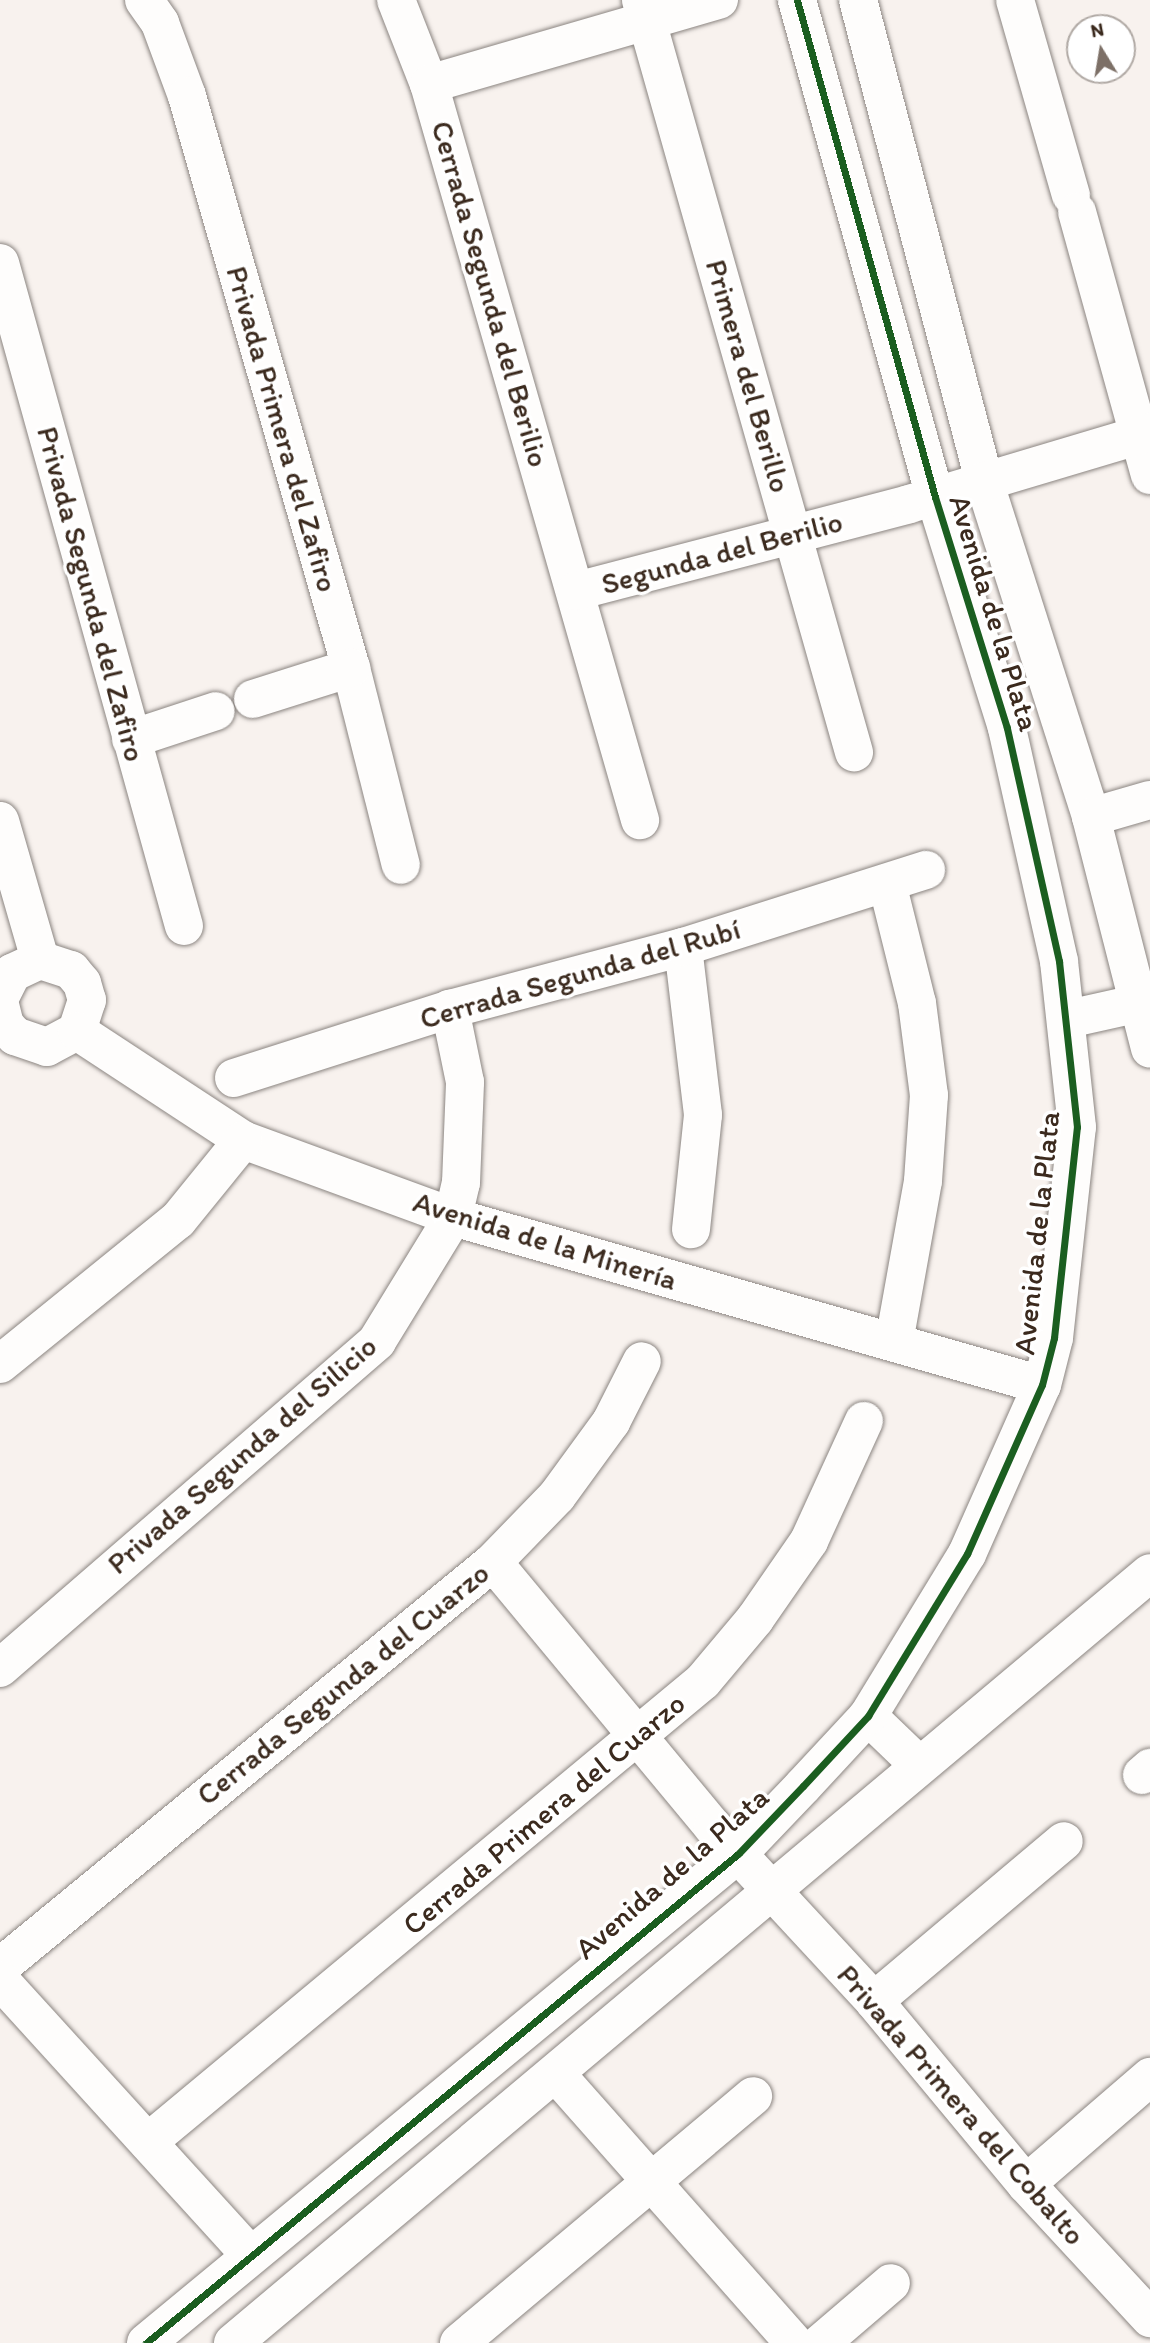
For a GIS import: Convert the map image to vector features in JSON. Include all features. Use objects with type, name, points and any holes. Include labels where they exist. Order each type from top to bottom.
[{"type":"street","name":"Privada Primera del Zafiro","points":[[144,0],[160,23],[187,96],[351,668],[401,865]]},
{"type":"street","name":"Cerrada Segunda del Berilio","points":[[396,0],[429,84],[576,591]]},
{"type":"street","points":[[429,84],[644,9],[719,0]]},
{"type":"street","name":"Avenida de la Plata","points":[[146,2343],[738,1854],[868,1716],[967,1554],[1042,1385],[1054,1338],[1077,1127],[1068,1019],[1006,728],[935,497],[797,0]]},
{"type":"street","name":"Avenida de la Plata","points":[[858,0],[984,481],[1091,817],[1135,1004],[1150,1049]]},
{"type":"street","points":[[1016,0],[1144,433],[1150,475]]},
{"type":"street","name":"Primera del Berillo","points":[[644,9],[854,752]]},
{"type":"street","name":"Privada Segunda del Zafiro","points":[[0,263],[184,926]]},
{"type":"street","name":"Segunda del Berilio","points":[[640,820],[576,591],[935,497],[1144,433]]},
{"type":"street","points":[[253,699],[351,668]]},
{"type":"street","points":[[131,739],[216,711]]},
{"type":"street","points":[[1091,817],[1150,800]]},
{"type":"street","points":[[0,821],[10,999],[30,1045],[47,1047],[77,1031],[86,1008],[82,983],[57,962],[10,999]]},
{"type":"street","name":"Cerrada Segunda del Rubí","points":[[234,1078],[450,1009],[683,947],[926,870]]},
{"type":"street","points":[[887,883],[917,1003],[929,1095],[923,1181],[894,1342]]},
{"type":"street","points":[[683,947],[703,1115],[691,1229]]},
{"type":"street","points":[[1068,1019],[1135,1004]]},
{"type":"street","name":"Privada Segunda del Silicio","points":[[0,1668],[377,1341],[453,1217],[461,1183],[464,1082],[450,1009]]},
{"type":"street","name":"Avenida de la Minería","points":[[77,1031],[243,1140],[453,1217],[1042,1385]]},
{"type":"street","points":[[0,1364],[178,1220],[243,1140]]},
{"type":"street","name":"Cerrada Segunda del Cuarzo","points":[[0,1967],[493,1562],[572,1475],[611,1422],[642,1361]]},
{"type":"street","name":"Cerrada Primera del Cuarzo","points":[[148,2142],[639,1738],[703,1681],[755,1619],[809,1541],[864,1421]]},
{"type":"street","name":"Privada Primera del Cobalto","points":[[493,1562],[738,1854],[874,2001],[1026,2184],[1150,2318]]},
{"type":"street","points":[[233,2343],[557,2075],[919,1765],[1150,1573]]},
{"type":"street","points":[[868,1716],[919,1765]]},
{"type":"street","points":[[874,2001],[1064,1841]]},
{"type":"street","points":[[0,1980],[250,2255]]},
{"type":"street","points":[[557,2075],[794,2343]]},
{"type":"street","points":[[1026,2184],[1150,2077]]},
{"type":"street","points":[[459,2343],[753,2096]]},
{"type":"street","points":[[821,2343],[891,2283]]},
{"type":"cycle path","points":[[146,2343],[738,1854],[803,1786],[868,1716],[967,1554],[1042,1385],[1054,1338],[1077,1127],[1059,961],[1007,728],[935,497],[797,0]]}]
